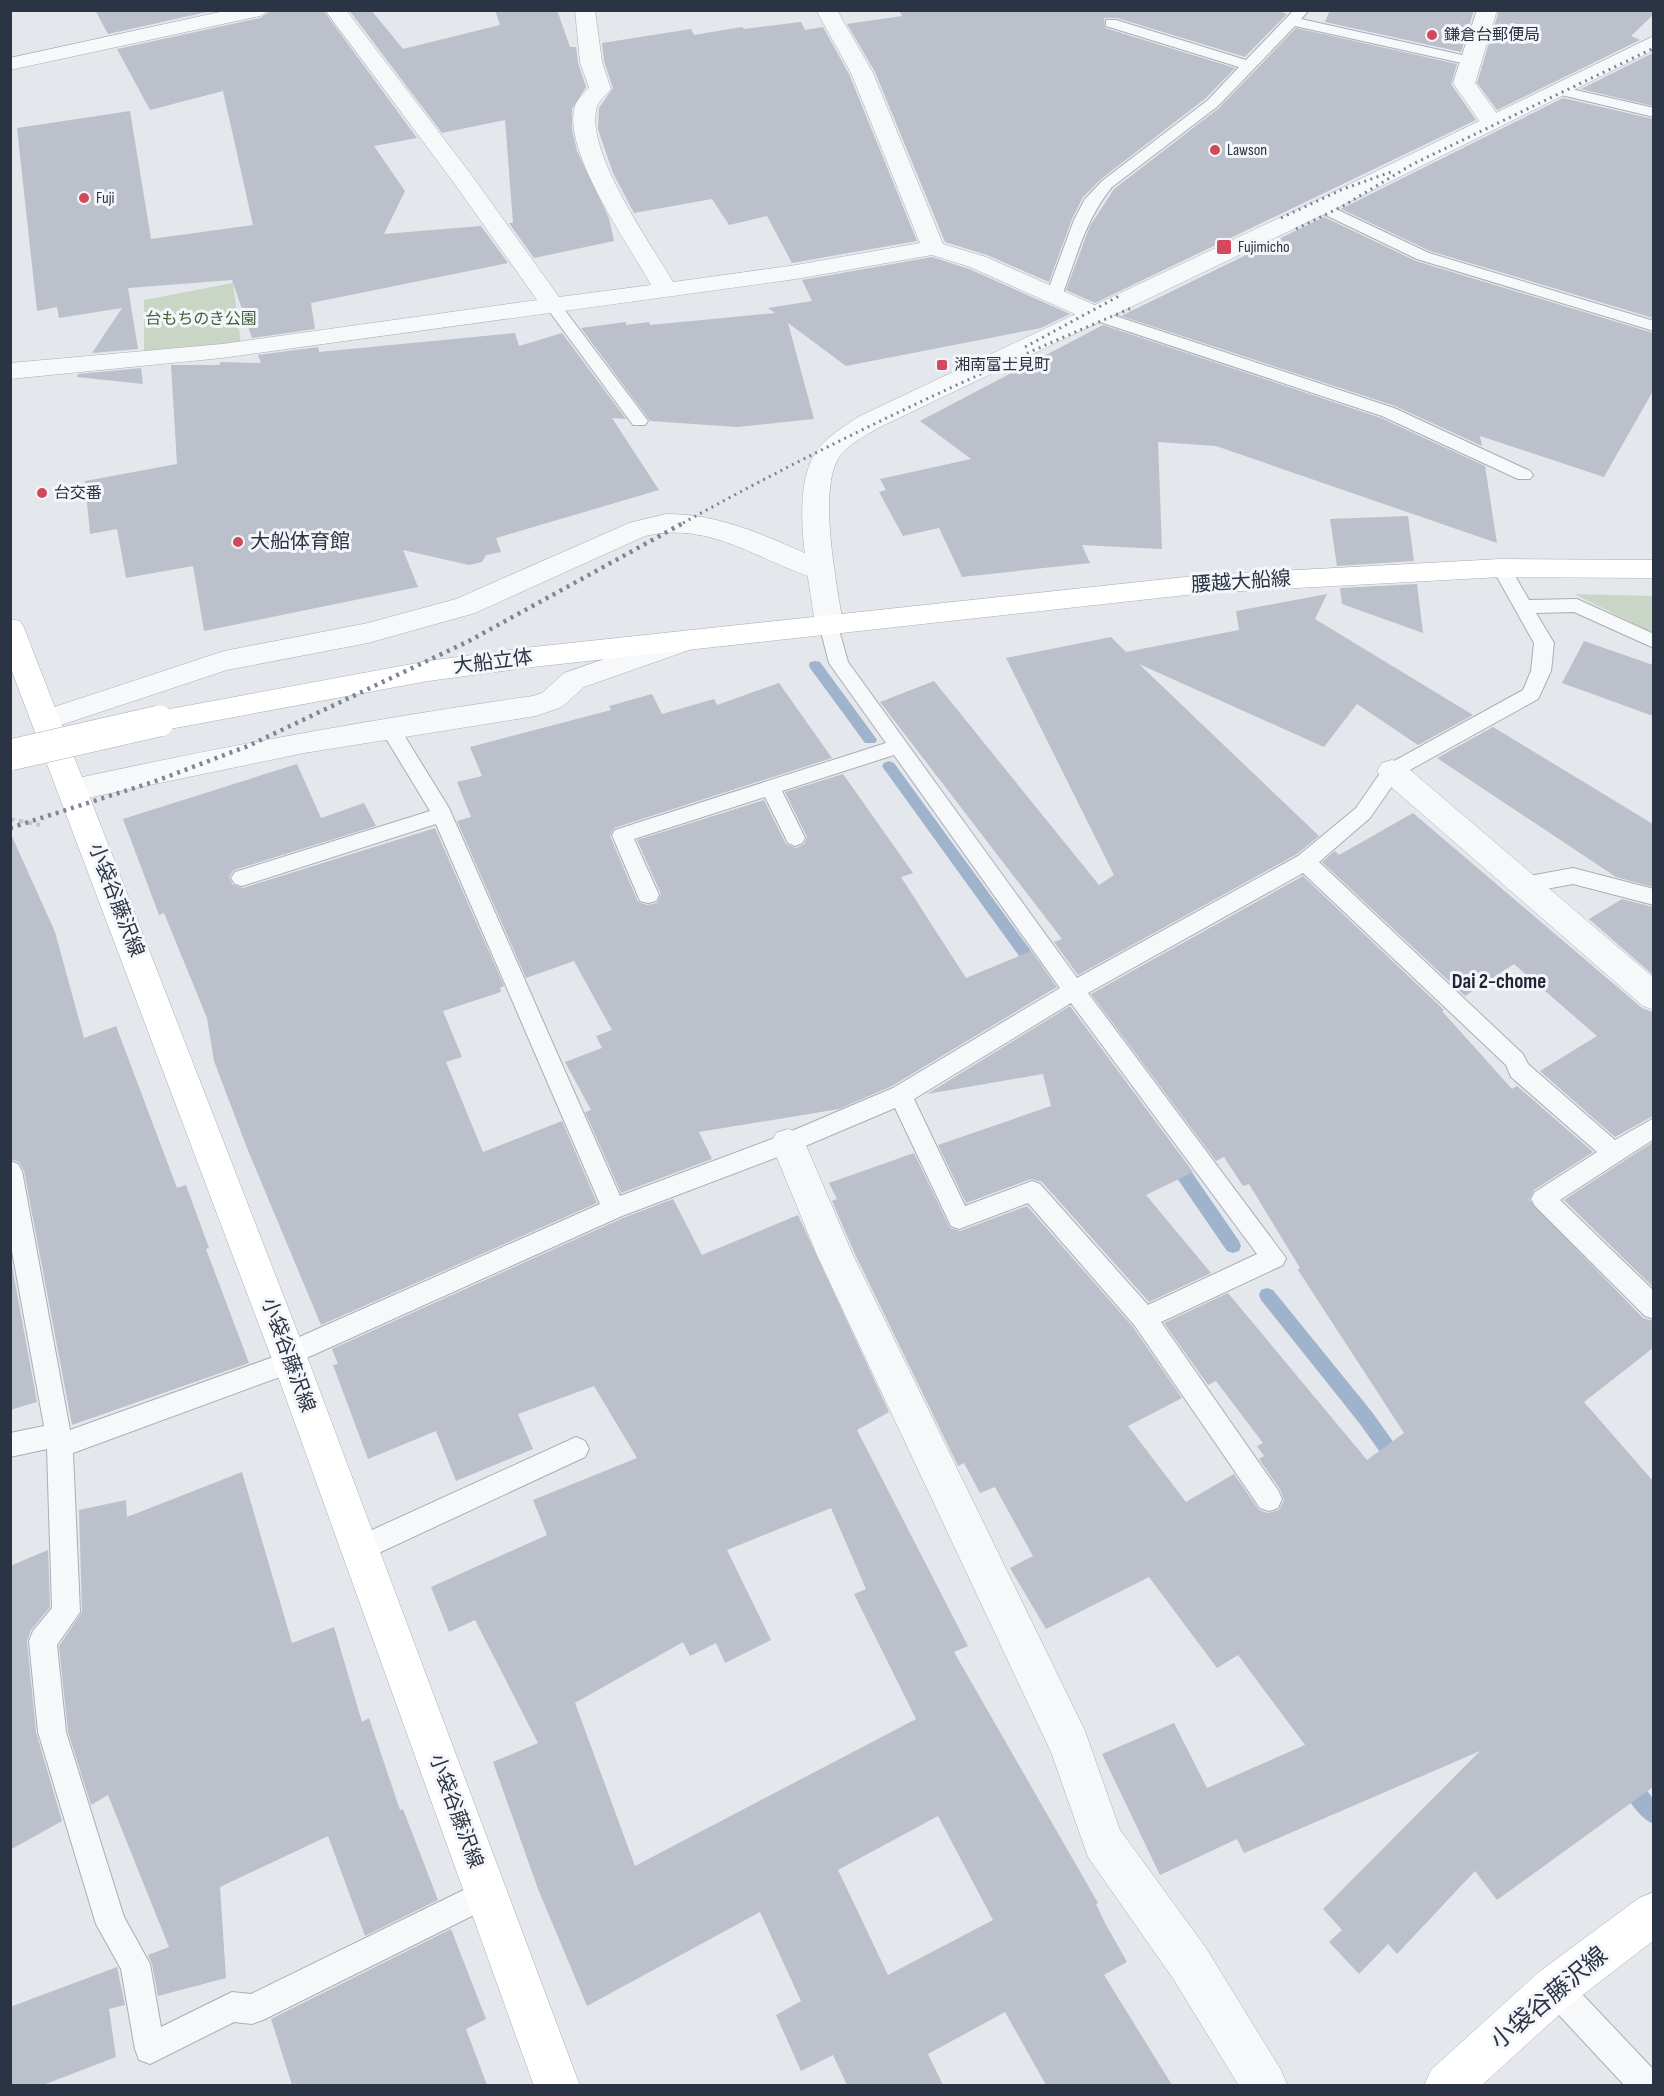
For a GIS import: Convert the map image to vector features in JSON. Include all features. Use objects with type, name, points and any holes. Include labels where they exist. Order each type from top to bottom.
[{"type":"main road","name":"腰越大船線","points":[[829,624],[1204,584],[1501,568],[1653,569]]},
{"type":"main road","name":"大船立体","points":[[10,755],[159,721],[428,671],[829,624]]},
{"type":"main road","name":"小袋谷藤沢線","points":[[10,628],[289,1358],[557,2085]]},
{"type":"main road","name":"小袋谷藤沢線","points":[[1447,2085],[1555,1988],[1653,1913]]},
{"type":"street","points":[[10,64],[260,10]]},
{"type":"street","points":[[335,10],[462,178],[552,304]]},
{"type":"street","points":[[585,10],[591,62],[600,88],[587,103],[585,129],[589,150],[595,166],[665,288]]},
{"type":"street","points":[[826,10],[840,28],[864,77],[900,158],[933,248]]},
{"type":"street","points":[[1487,10],[1464,83],[1491,121]]},
{"type":"street","points":[[829,624],[821,571],[819,477],[826,458],[848,435],[869,422],[1321,207],[1653,42]]},
{"type":"street","points":[[10,371],[222,351],[665,288],[796,272],[933,248],[978,262],[1097,315]]},
{"type":"street","points":[[46,720],[224,661],[368,633],[455,609],[638,529],[669,523],[707,526],[741,536],[821,571]]},
{"type":"street","points":[[73,790],[268,747],[536,706],[552,700],[574,680],[690,639]]},
{"type":"street","points":[[1392,771],[1653,997]]},
{"type":"street","points":[[789,1143],[835,1255],[1070,1746],[1103,1842],[1190,1964],[1265,2085]]},
{"type":"lane","points":[[1054,296],[1082,220],[1091,202],[1101,190],[1131,164],[1213,103],[1297,16],[1471,61]]},
{"type":"lane","points":[[1111,23],[1248,65]]},
{"type":"lane","points":[[1558,90],[1653,113]]},
{"type":"lane","points":[[1321,207],[1423,256],[1653,326]]},
{"type":"lane","points":[[552,304],[639,421]]},
{"type":"lane","points":[[1097,315],[1388,411],[1524,475]]},
{"type":"lane","points":[[10,1445],[58,1441],[289,1358],[614,1209],[789,1143],[901,1095],[1074,990],[1305,862],[1363,813],[1392,771],[1531,694],[1541,670],[1544,643],[1501,568]]},
{"type":"lane","points":[[1523,607],[1576,605],[1653,642]]},
{"type":"lane","points":[[829,624],[839,663],[1074,990],[1274,1258],[1144,1318]]},
{"type":"lane","points":[[389,727],[441,815],[614,1209]]},
{"type":"lane","points":[[648,895],[622,835],[899,746]]},
{"type":"lane","points":[[770,787],[795,838]]},
{"type":"lane","points":[[242,878],[441,815]]},
{"type":"lane","points":[[1305,862],[1506,1052],[1519,1070],[1614,1153]]},
{"type":"lane","points":[[1524,885],[1573,876],[1653,897]]},
{"type":"lane","points":[[901,1095],[959,1219],[1032,1191],[1144,1318],[1269,1499]]},
{"type":"lane","points":[[1653,1127],[1543,1199],[1653,1308]]},
{"type":"lane","points":[[10,1171],[58,1441],[66,1612],[43,1641],[52,1732],[111,1924],[135,1964],[150,2049],[232,2007],[252,2009],[486,1894]]},
{"type":"lane","points":[[359,1549],[576,1449]]},
{"type":"lane","points":[[1555,1988],[1647,2085]]},
{"type":"path","points":[[10,819],[43,826]]},
{"type":"green space","name":"台もちのき公園","points":[[233,283],[241,344],[144,354],[144,300]]},
{"type":"green space","points":[[1574,594],[1653,596],[1653,633]]},
{"type":"building","points":[[95,10],[216,10],[108,34]]},
{"type":"building","points":[[272,10],[323,10],[417,138],[374,146],[405,191],[384,234],[481,226],[508,263],[311,303],[315,329],[252,338],[232,280],[128,288],[138,349],[92,353],[122,308],[59,318],[57,307],[37,311],[17,128],[130,111],[151,239],[253,225],[223,91],[150,110],[117,49],[260,18]]},
{"type":"building","points":[[349,10],[371,10],[403,49],[500,25],[495,10],[557,10],[570,47],[576,47],[578,63],[586,87],[572,109],[572,129],[577,151],[609,218],[614,241],[534,258],[509,223],[513,223],[505,120],[442,133]]},
{"type":"building","points":[[899,10],[1277,10],[1287,14],[1245,57],[1117,18],[1104,18],[1105,28],[1235,68],[1206,98],[1101,179],[1083,197],[1072,219],[1049,282],[987,255],[945,242],[875,72],[847,24],[902,16]]},
{"type":"building","points":[[1330,10],[1474,10],[1461,52],[1325,22]]},
{"type":"building","points":[[1499,10],[1653,10],[1653,15],[1631,36],[1640,40],[1497,110],[1477,83]]},
{"type":"building","points":[[801,22],[805,30],[823,27],[849,74],[917,241],[792,263],[767,216],[729,225],[712,199],[634,213],[613,173],[598,129],[599,108],[613,88],[604,61],[602,43],[691,29],[694,35],[742,27],[744,29]]},
{"type":"building","points":[[1296,28],[1457,64],[1451,84],[1476,120],[1095,303],[1066,290],[1090,226],[1114,189],[1219,108]]},
{"type":"building","points":[[1653,53],[1653,106],[1581,89]]},
{"type":"building","points":[[1563,98],[1653,119],[1653,318],[1430,251],[1341,209]]},
{"type":"building","points":[[1324,217],[1416,261],[1653,333],[1653,391],[1604,477],[1480,436],[1482,446],[1395,406],[1121,316]]},
{"type":"building","points":[[932,257],[969,269],[1070,314],[1041,328],[846,366],[788,323],[814,419],[737,427],[650,421],[581,328],[626,322],[626,325],[649,322],[650,325],[775,313],[768,308],[812,301],[802,280]]},
{"type":"building","points":[[1103,325],[1381,418],[1485,466],[1497,543],[1216,446],[1158,442],[1162,549],[1082,545],[1090,563],[962,577],[939,528],[903,536],[879,492],[886,490],[880,479],[971,459],[920,421]]},
{"type":"building","points":[[515,333],[519,346],[562,333],[626,419],[612,418],[659,490],[496,538],[501,552],[486,555],[482,562],[469,565],[403,550],[418,587],[204,631],[193,566],[126,578],[117,529],[90,534],[85,481],[177,464],[171,365],[219,365],[221,362],[261,363],[258,355],[318,347],[319,352]]},
{"type":"building","points":[[141,368],[143,384],[77,377],[78,374]]},
{"type":"building","points":[[1408,516],[1414,561],[1337,566],[1330,519]]},
{"type":"building","points":[[1417,584],[1423,633],[1342,604],[1340,588]]},
{"type":"building","points":[[1327,594],[1315,619],[1473,715],[1418,745],[1357,704],[1324,747],[1139,664],[1319,836],[1297,854],[1078,975],[1054,942],[1062,939],[880,702],[934,681],[1099,885],[1114,875],[1006,658],[1111,637],[1126,652],[1239,630],[1236,611]]},
{"type":"building","points":[[1584,641],[1653,665],[1653,716],[1562,683]]},
{"type":"building","points":[[779,683],[832,758],[614,828],[610,836],[638,902],[647,905],[657,903],[661,894],[637,840],[764,800],[786,844],[796,848],[804,844],[807,837],[785,792],[843,774],[913,873],[901,877],[966,978],[1031,951],[1057,987],[892,1086],[839,1109],[699,1132],[712,1159],[621,1193],[585,1112],[591,1110],[565,1062],[602,1048],[596,1036],[612,1030],[574,961],[526,978],[457,821],[471,817],[457,782],[482,776],[470,747],[611,710],[609,706],[652,694],[662,714],[714,699],[717,705]]},
{"type":"building","points":[[1493,727],[1653,824],[1653,887],[1616,877],[1437,758]]},
{"type":"building","points":[[297,764],[321,818],[364,803],[376,826],[234,870],[229,877],[233,885],[243,888],[435,828],[504,986],[500,988],[501,992],[443,1011],[462,1057],[446,1062],[483,1152],[562,1121],[597,1203],[321,1325],[247,1148],[214,1061],[207,1018],[164,913],[159,915],[123,819]]},
{"type":"building","points":[[1413,813],[1642,1008],[1653,1012],[1653,1116],[1615,1137],[1540,1071],[1597,1036],[1514,964],[1465,996],[1322,862],[1335,851],[1339,855]]},
{"type":"building","points":[[10,832],[55,932],[84,1038],[116,1026],[177,1188],[186,1185],[209,1248],[206,1249],[249,1363],[72,1425],[24,1171],[19,1162],[10,1159]]},
{"type":"building","points":[[1303,876],[1444,1010],[1442,1011],[1512,1089],[1517,1086],[1593,1152],[1534,1190],[1529,1200],[1643,1318],[1653,1321],[1653,1348],[1584,1402],[1653,1481],[1653,1787],[1497,1900],[1475,1871],[1397,1954],[1388,1944],[1359,1974],[1329,1942],[1342,1930],[1323,1909],[1480,1751],[1244,1853],[1237,1839],[1160,1875],[1102,1754],[1174,1723],[1207,1788],[1305,1745],[1238,1655],[1217,1668],[1149,1577],[1046,1629],[1010,1568],[1033,1556],[995,1487],[980,1493],[964,1463],[958,1466],[854,1252],[832,1201],[837,1199],[829,1183],[914,1153],[950,1228],[960,1231],[1027,1206],[1133,1327],[1182,1398],[1128,1426],[1186,1502],[1234,1474],[1259,1510],[1268,1513],[1279,1510],[1284,1500],[1280,1489],[1259,1459],[1264,1456],[1257,1446],[1263,1443],[1216,1381],[1208,1385],[1164,1323],[1228,1293],[1367,1460],[1404,1433],[1298,1270],[1300,1268],[1249,1184],[1243,1186],[1224,1157],[1216,1161],[1091,994]]},
{"type":"building","points":[[1622,899],[1653,907],[1653,975],[1589,919]]},
{"type":"building","points":[[1070,1006],[1193,1172],[1146,1195],[1211,1273],[1149,1302],[1042,1182],[1031,1179],[966,1203],[938,1145],[1051,1106],[1043,1074],[927,1094]]},
{"type":"building","points":[[1653,1142],[1653,1287],[1564,1200]]},
{"type":"building","points":[[673,1199],[702,1255],[798,1215],[889,1412],[857,1430],[968,1646],[954,1652],[1098,1903],[1096,1904],[1105,1923],[1127,1962],[1104,1975],[1172,2085],[1046,2085],[1005,2012],[928,2054],[943,2085],[847,2085],[833,2055],[801,2071],[776,2015],[801,2001],[760,1912],[587,2006],[538,1889],[493,1762],[538,1743],[475,1620],[449,1632],[431,1587],[547,1535],[533,1500],[637,1458],[594,1386],[518,1414],[533,1449],[456,1481],[436,1431],[368,1459],[333,1365],[338,1364],[332,1349],[623,1218]],"holes":[[[831,1508],[866,1589],[854,1594],[916,1719],[635,1866],[575,1703],[683,1642],[690,1656],[716,1643],[725,1663],[771,1640],[727,1550]],[[938,1816],[993,1920],[888,1975],[838,1870]]]},
{"type":"building","points":[[10,1255],[37,1402],[10,1410]]},
{"type":"building","points":[[242,1472],[292,1643],[334,1627],[362,1722],[369,1718],[400,1810],[403,1809],[438,1900],[365,1936],[328,1836],[220,1887],[226,1978],[158,1996],[148,1955],[169,1947],[108,1795],[91,1805],[68,1732],[59,1646],[82,1612],[79,1510],[126,1500],[127,1517]]},
{"type":"building","points":[[48,1550],[50,1607],[31,1630],[27,1641],[36,1732],[62,1821],[10,1850],[10,1566]]},
{"type":"building","points":[[451,1929],[486,2019],[466,2029],[487,2085],[292,2085],[271,2019]]},
{"type":"building","points":[[117,1967],[125,2005],[109,2009],[116,2057],[43,2085],[10,2085],[10,2007]]},
{"type":"waterway","points":[[815,665],[870,740]]},
{"type":"waterway","points":[[889,766],[1037,970]]},
{"type":"waterway","points":[[1174,1160],[1233,1246]]},
{"type":"waterway","points":[[1267,1295],[1366,1418],[1398,1463]]},
{"type":"waterway","points":[[1628,1781],[1653,1815]]},
{"type":"railway","points":[[1296,229],[1343,206],[1413,164],[1654,48]]},
{"type":"railway","points":[[1281,218],[1343,189],[1391,172]]},
{"type":"railway","points":[[1025,347],[1119,296]]},
{"type":"railway","points":[[683,523],[849,436],[1019,357],[1134,307]]},
{"type":"railway","points":[[10,828],[156,781],[248,746],[469,641],[685,522]]},
{"type":"place","name":"鎌倉台郵便局","points":[[1432,35]]},
{"type":"place","name":"Lawson","points":[[1215,150]]},
{"type":"place","name":"Fuji","points":[[84,198]]},
{"type":"place","name":"Fujimicho","points":[[1224,247]]},
{"type":"place","name":"湘南富士見町","points":[[942,365]]},
{"type":"place","name":"台交番","points":[[42,493]]},
{"type":"place","name":"大船体育館","points":[[238,542]]},
{"type":"district","name":"Dai 2-chome","points":[[1499,981]]}]
